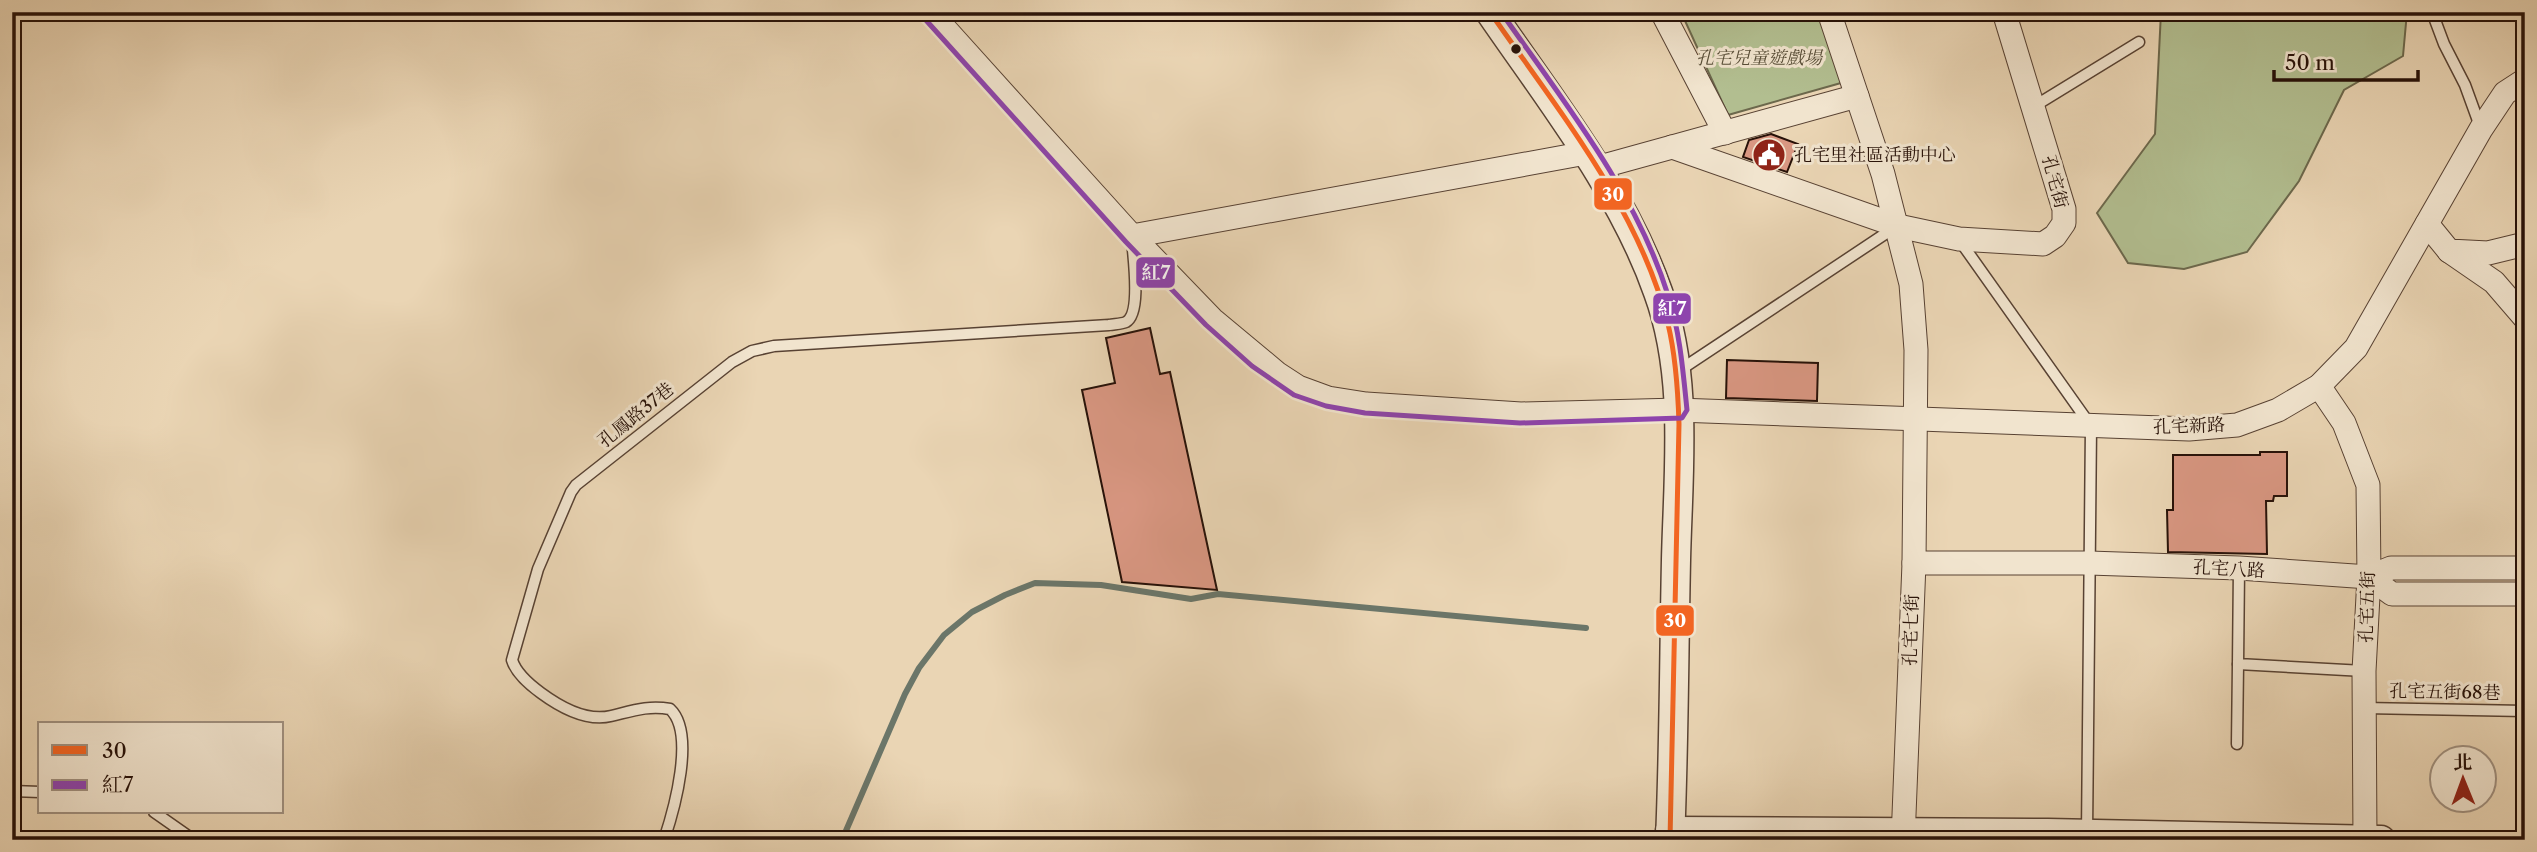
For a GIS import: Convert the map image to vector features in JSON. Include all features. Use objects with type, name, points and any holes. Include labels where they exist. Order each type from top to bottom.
[{"type":"street","name":"孔宅新路","points":[[930,12],[1132,236],[1212,319],[1258,359],[1298,387],[1328,398],[1366,404],[1521,414],[1678,410],[2189,429],[2237,425],[2278,410],[2319,386],[2356,348],[2481,129],[2505,93],[2525,80]]},
{"type":"street","points":[[1490,12],[1591,160],[1640,247],[1659,294],[1669,331],[1678,410],[1670,836],[2087,834],[2381,840]]},
{"type":"street","points":[[1662,12],[1725,133]]},
{"type":"street","points":[[1829,12],[1898,226],[1911,284],[1916,350],[1915,420]]},
{"type":"street","name":"孔宅街","points":[[1672,147],[1898,226],[1959,239],[2043,244],[2055,236],[2064,223],[2064,209],[2004,12]]},
{"type":"street","points":[[1132,236],[1672,147],[1857,96]]},
{"type":"street","points":[[2427,224],[2449,251],[2494,282],[2525,318]]},
{"type":"street","points":[[2449,251],[2488,253],[2525,244]]},
{"type":"street","name":"孔宅五街","points":[[2319,386],[2344,423],[2368,485],[2369,577],[2364,671],[2365,840]]},
{"type":"street","name":"孔宅七街","points":[[1903,836],[1914,563],[1915,420]]},
{"type":"street","name":"孔宅八路","points":[[1914,563],[2089,563],[2239,568],[2369,577],[2391,568],[2525,568]]},
{"type":"street","name":"孔宅八路","points":[[2369,577],[2392,594],[2525,594]]},
{"type":"lane","points":[[2432,12],[2444,44],[2465,85],[2481,129]]},
{"type":"lane","points":[[2033,107],[2139,42]]},
{"type":"lane","points":[[1675,373],[1898,226]]},
{"type":"lane","name":"孔鳳路37巷","points":[[664,840],[674,812],[681,772],[676,714],[670,709],[660,707],[641,707],[597,718],[578,713],[553,702],[535,688],[514,666],[512,660],[538,569],[576,485],[732,362],[752,351],[774,346],[1126,322],[1132,316],[1135,304],[1132,236]]},
{"type":"lane","points":[[1959,239],[2091,426],[2087,834]]},
{"type":"lane","points":[[2236,744],[2239,568]]},
{"type":"lane","points":[[2238,664],[2364,671]]},
{"type":"lane","name":"孔宅五街68巷","points":[[2364,708],[2525,711]]},
{"type":"lane","points":[[12,792],[38,792]]},
{"type":"lane","points":[[158,814],[194,840]]},
{"type":"green space","name":"孔宅兒童遊戲場","points":[[1681,12],[1826,12],[1848,81],[1728,115]]},
{"type":"green space","points":[[2161,12],[2407,12],[2403,56],[2344,90],[2299,181],[2247,252],[2184,269],[2128,263],[2097,213],[2155,134]]},
{"type":"building","name":"孔宅里社區活動中心","points":[[1771,134],[1798,144],[1787,172],[1743,157],[1749,140]]},
{"type":"building","points":[[1150,328],[1160,374],[1170,372],[1217,590],[1122,582],[1082,390],[1115,383],[1106,338]]},
{"type":"building","points":[[1727,360],[1818,363],[1817,401],[1726,398]]},
{"type":"building","points":[[2260,452],[2287,452],[2287,496],[2274,496],[2273,501],[2266,501],[2267,554],[2168,552],[2167,510],[2173,510],[2173,455],[2260,455]]},
{"type":"waterway","points":[[842,840],[905,694],[919,668],[944,635],[972,612],[1035,583],[1101,585],[1191,599],[1218,594],[1586,628]]},
{"type":"transit line","name":"30","points":[[1490,12],[1568,123],[1617,200],[1655,281],[1671,336],[1679,424],[1670,840]]},
{"type":"transit line","name":"紅7","points":[[924,18],[1126,242],[1206,325],[1252,366],[1294,395],[1326,406],[1365,413],[1520,423],[1682,418],[1687,410],[1678,337],[1668,295],[1654,256],[1617,183],[1501,12]]},
{"type":"place","name":"孔宅里社區活動中心","points":[[1769,155]]}]
